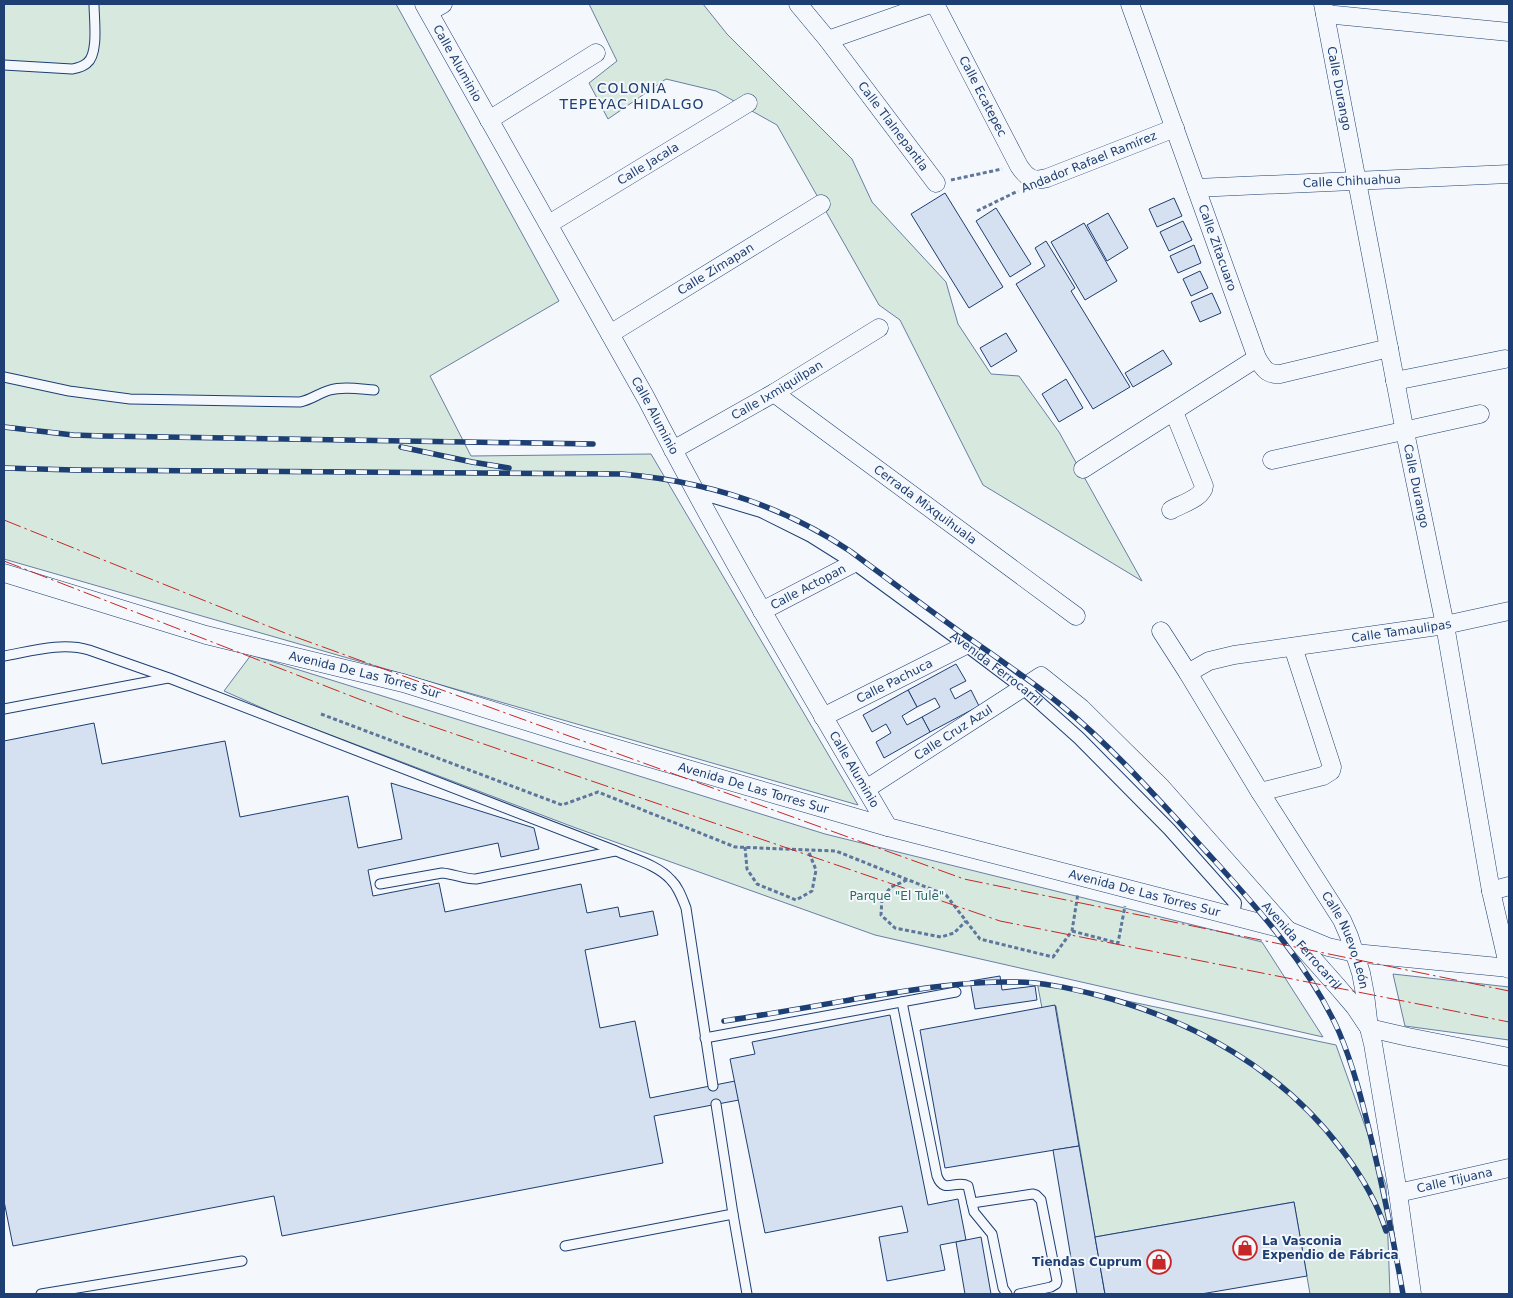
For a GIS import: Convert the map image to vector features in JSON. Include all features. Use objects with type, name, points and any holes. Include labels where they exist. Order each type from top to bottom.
[{"type":"street","name":"Calle Tlalnepantla","points":[[798,4],[828,40],[936,183]]},
{"type":"street","points":[[828,40],[930,4]]},
{"type":"street","name":"Calle Ecatepec","points":[[935,4],[1019,166],[1025,174],[1038,180]]},
{"type":"street","name":"Calle Zitacuaro","points":[[1130,4],[1257,358],[1263,369],[1270,374],[1275,374],[1389,348]]},
{"type":"street","name":"Calle Aluminio","points":[[432,6],[489,120],[646,398],[762,611],[888,827]]},
{"type":"street","points":[[1324,9],[1509,32]]},
{"type":"street","name":"Calle Durango","points":[[1324,9],[1405,432],[1445,625],[1490,890],[1509,968]]},
{"type":"street","points":[[489,120],[596,53]]},
{"type":"street","name":"Calle Jacala","points":[[549,224],[748,103]]},
{"type":"street","name":"Andador Rafael Ramírez","points":[[1038,180],[1175,128]]},
{"type":"street","name":"Calle Chihuahua","points":[[1196,188],[1509,174]]},
{"type":"street","name":"Calle Zimapan","points":[[610,334],[821,204]]},
{"type":"street","name":"Calle Ixmiquilpan","points":[[673,450],[774,393],[879,328]]},
{"type":"street","points":[[1083,469],[1257,358]]},
{"type":"street","points":[[1395,381],[1505,359]]},
{"type":"street","name":"Cerrada Mixquihuala","points":[[774,393],[1076,616]]},
{"type":"street","points":[[1171,510],[1199,495],[1204,490],[1174,412]]},
{"type":"street","points":[[1272,460],[1480,414]]},
{"type":"street","name":"Avenida Ferrocarril","points":[[699,496],[714,497],[761,511],[811,536],[854,564],[1023,688],[1079,738],[1176,836],[1235,903],[1233,916]]},
{"type":"street","name":"Calle Actopan","points":[[762,611],[854,564]]},
{"type":"street","name":"Avenida De Las Torres Sur","points":[[4,573],[206,635],[403,683],[577,737],[888,827],[1287,930],[1328,947],[1355,953],[1509,968]]},
{"type":"street","name":"Calle Tamaulipas","points":[[1188,673],[1209,661],[1234,654],[1445,625],[1509,611]]},
{"type":"street","name":"Calle Nuevo León","points":[[1161,631],[1260,792],[1342,920],[1355,953],[1365,994],[1369,1028],[1398,1192],[1412,1294]]},
{"type":"street","name":"Calle Pachuca","points":[[823,718],[966,645]]},
{"type":"street","points":[[1260,792],[1323,776],[1331,771],[1332,767],[1293,646]]},
{"type":"street","name":"Avenida Ferrocarril","points":[[1041,676],[1081,708],[1161,787],[1355,1007],[1369,1028]]},
{"type":"street","name":"Calle Cruz Azul","points":[[866,789],[1041,676]]},
{"type":"street","points":[[1490,890],[1509,886]]},
{"type":"street","points":[[1369,1028],[1408,1038],[1509,1057]]},
{"type":"street","name":"Calle Tijuana","points":[[1398,1192],[1509,1168]]},
{"type":"lane","points":[[4,65],[72,69],[82,67],[89,62],[93,55],[94,4]]},
{"type":"lane","points":[[4,377],[69,391],[130,399],[300,402],[310,400],[327,390],[374,390]]},
{"type":"lane","points":[[4,656],[62,646],[77,646],[169,678],[616,851],[665,874],[680,892],[686,908],[712,1086]]},
{"type":"lane","points":[[4,709],[169,678]]},
{"type":"lane","points":[[380,884],[442,873],[476,879],[616,851]]},
{"type":"lane","points":[[705,1038],[956,992]]},
{"type":"lane","points":[[902,1002],[937,1176],[942,1184],[946,1186],[964,1184],[968,1186],[974,1212],[990,1229],[992,1234],[1003,1288],[1007,1294]]},
{"type":"lane","points":[[716,1104],[732,1214],[747,1294]]},
{"type":"lane","points":[[972,1203],[1033,1194],[1041,1200],[1057,1281],[1051,1287],[1019,1294]]},
{"type":"lane","points":[[565,1246],[732,1214]]},
{"type":"lane","points":[[41,1294],[242,1261]]},
{"type":"path","name":"Calle Tlalnepantla","points":[[936,183],[1019,166]]},
{"type":"path","name":"Andador Rafael Ramírez","points":[[977,211],[1038,180]]},
{"type":"path","points":[[321,714],[562,805],[598,792],[735,847],[836,851],[946,894],[980,939],[1053,956],[1072,931],[1080,877]]},
{"type":"path","points":[[745,847],[747,869],[757,884],[796,900],[812,891],[816,870],[808,850]]},
{"type":"path","points":[[908,879],[891,887],[882,898],[882,915],[895,928],[941,937],[954,933],[966,921]]},
{"type":"path","points":[[1072,931],[1118,943],[1129,889]]},
{"type":"green space","points":[[4,4],[396,4],[559,301],[430,376],[471,456],[651,454],[858,805],[4,559]]},
{"type":"green space","points":[[589,4],[703,4],[727,34],[852,159],[872,202],[946,282],[958,324],[991,374],[1019,376],[1059,432],[1142,581],[983,485],[900,320],[879,305],[777,125],[716,91],[666,79],[608,119],[589,83],[617,61]]},
{"type":"green space","name":"Parque \"El Tule\"","points":[[251,655],[825,834],[1262,942],[1323,1037],[875,935],[576,828],[278,715],[224,691]]},
{"type":"green space","points":[[1393,974],[1509,987],[1509,1040],[1405,1026]]},
{"type":"green space","points":[[1037,982],[1336,1045],[1386,1185],[1390,1294],[1310,1294],[1294,1202],[1095,1237],[1056,1006],[1042,1008]]},
{"type":"building","points":[[945,193],[1003,287],[969,308],[911,214]]},
{"type":"building","points":[[1174,198],[1182,216],[1157,227],[1149,209]]},
{"type":"building","points":[[996,208],[1031,264],[1010,277],[976,221]]},
{"type":"building","points":[[1108,213],[1128,248],[1107,261],[1087,225]]},
{"type":"building","points":[[1183,221],[1192,240],[1169,251],[1160,232]]},
{"type":"building","points":[[1084,223],[1117,281],[1085,300],[1051,242]]},
{"type":"building","points":[[1046,241],[1075,288],[1071,291],[1130,387],[1093,409],[1016,284],[1045,266],[1035,248]]},
{"type":"building","points":[[1194,245],[1201,263],[1178,273],[1170,256]]},
{"type":"building","points":[[1200,271],[1208,288],[1191,296],[1183,279]]},
{"type":"building","points":[[1212,293],[1221,313],[1200,322],[1191,302]]},
{"type":"building","points":[[1006,333],[1017,351],[991,367],[980,348]]},
{"type":"building","points":[[1163,350],[1172,364],[1133,387],[1125,373]]},
{"type":"building","points":[[1066,379],[1083,408],[1059,422],[1042,394]]},
{"type":"building","points":[[956,664],[966,681],[950,689],[955,699],[971,690],[979,706],[930,732],[922,717],[940,707],[935,698],[917,707],[908,690]]},
{"type":"building","points":[[908,690],[917,707],[902,716],[907,725],[922,717],[930,732],[884,758],[876,742],[891,733],[886,724],[872,732],[863,715]]},
{"type":"building","points":[[94,723],[102,764],[225,741],[240,817],[348,796],[358,848],[402,839],[391,783],[534,828],[539,849],[501,857],[498,843],[368,870],[373,896],[439,883],[445,912],[581,884],[587,913],[618,907],[620,917],[653,911],[658,935],[585,950],[600,1028],[635,1021],[650,1098],[735,1081],[739,1100],[654,1116],[663,1163],[282,1236],[274,1196],[13,1246],[4,1201],[4,741]]},
{"type":"building","points":[[1000,976],[1002,990],[1035,986],[1037,1000],[975,1009],[970,981]]},
{"type":"building","points":[[1055,1005],[1079,1146],[945,1168],[920,1030]]},
{"type":"building","points":[[890,1015],[928,1205],[958,1199],[966,1240],[940,1245],[945,1270],[887,1281],[879,1237],[908,1232],[902,1206],[765,1233],[730,1059],[755,1054],[752,1042]]},
{"type":"building","points":[[1079,1146],[1105,1294],[1077,1294],[1053,1150]]},
{"type":"building","points":[[1294,1202],[1307,1276],[1201,1294],[1105,1294],[1095,1237]]},
{"type":"building","points":[[981,1237],[991,1294],[965,1294],[956,1242]]},
{"type":"railway","points":[[4,427],[73,435],[103,436],[593,444]]},
{"type":"railway","points":[[401,447],[509,468]]},
{"type":"railway","points":[[4,468],[622,474],[653,477],[712,489],[770,508],[824,535],[850,551],[1025,678],[1082,723],[1159,800],[1267,920],[1314,985],[1339,1032],[1349,1059],[1362,1100],[1389,1218],[1403,1294]]},
{"type":"railway","points":[[724,1021],[918,989],[994,982],[1024,982],[1055,986],[1097,995],[1133,1006],[1201,1034],[1233,1052],[1263,1072],[1292,1096],[1318,1121],[1349,1159],[1373,1199],[1386,1231]]},
{"type":"power","points":[[4,520],[290,635],[964,879],[1509,991]]},
{"type":"power","points":[[4,561],[405,717],[1000,921],[1509,1022]]},
{"type":"place","name":"La Vasconia Expendio de Fábrica","points":[[1245,1248]]},
{"type":"place","name":"Tiendas Cuprum","points":[[1159,1262]]},
{"type":"district","name":"COLONIA TEPEYAC HIDALGO","points":[[632,96]]}]
